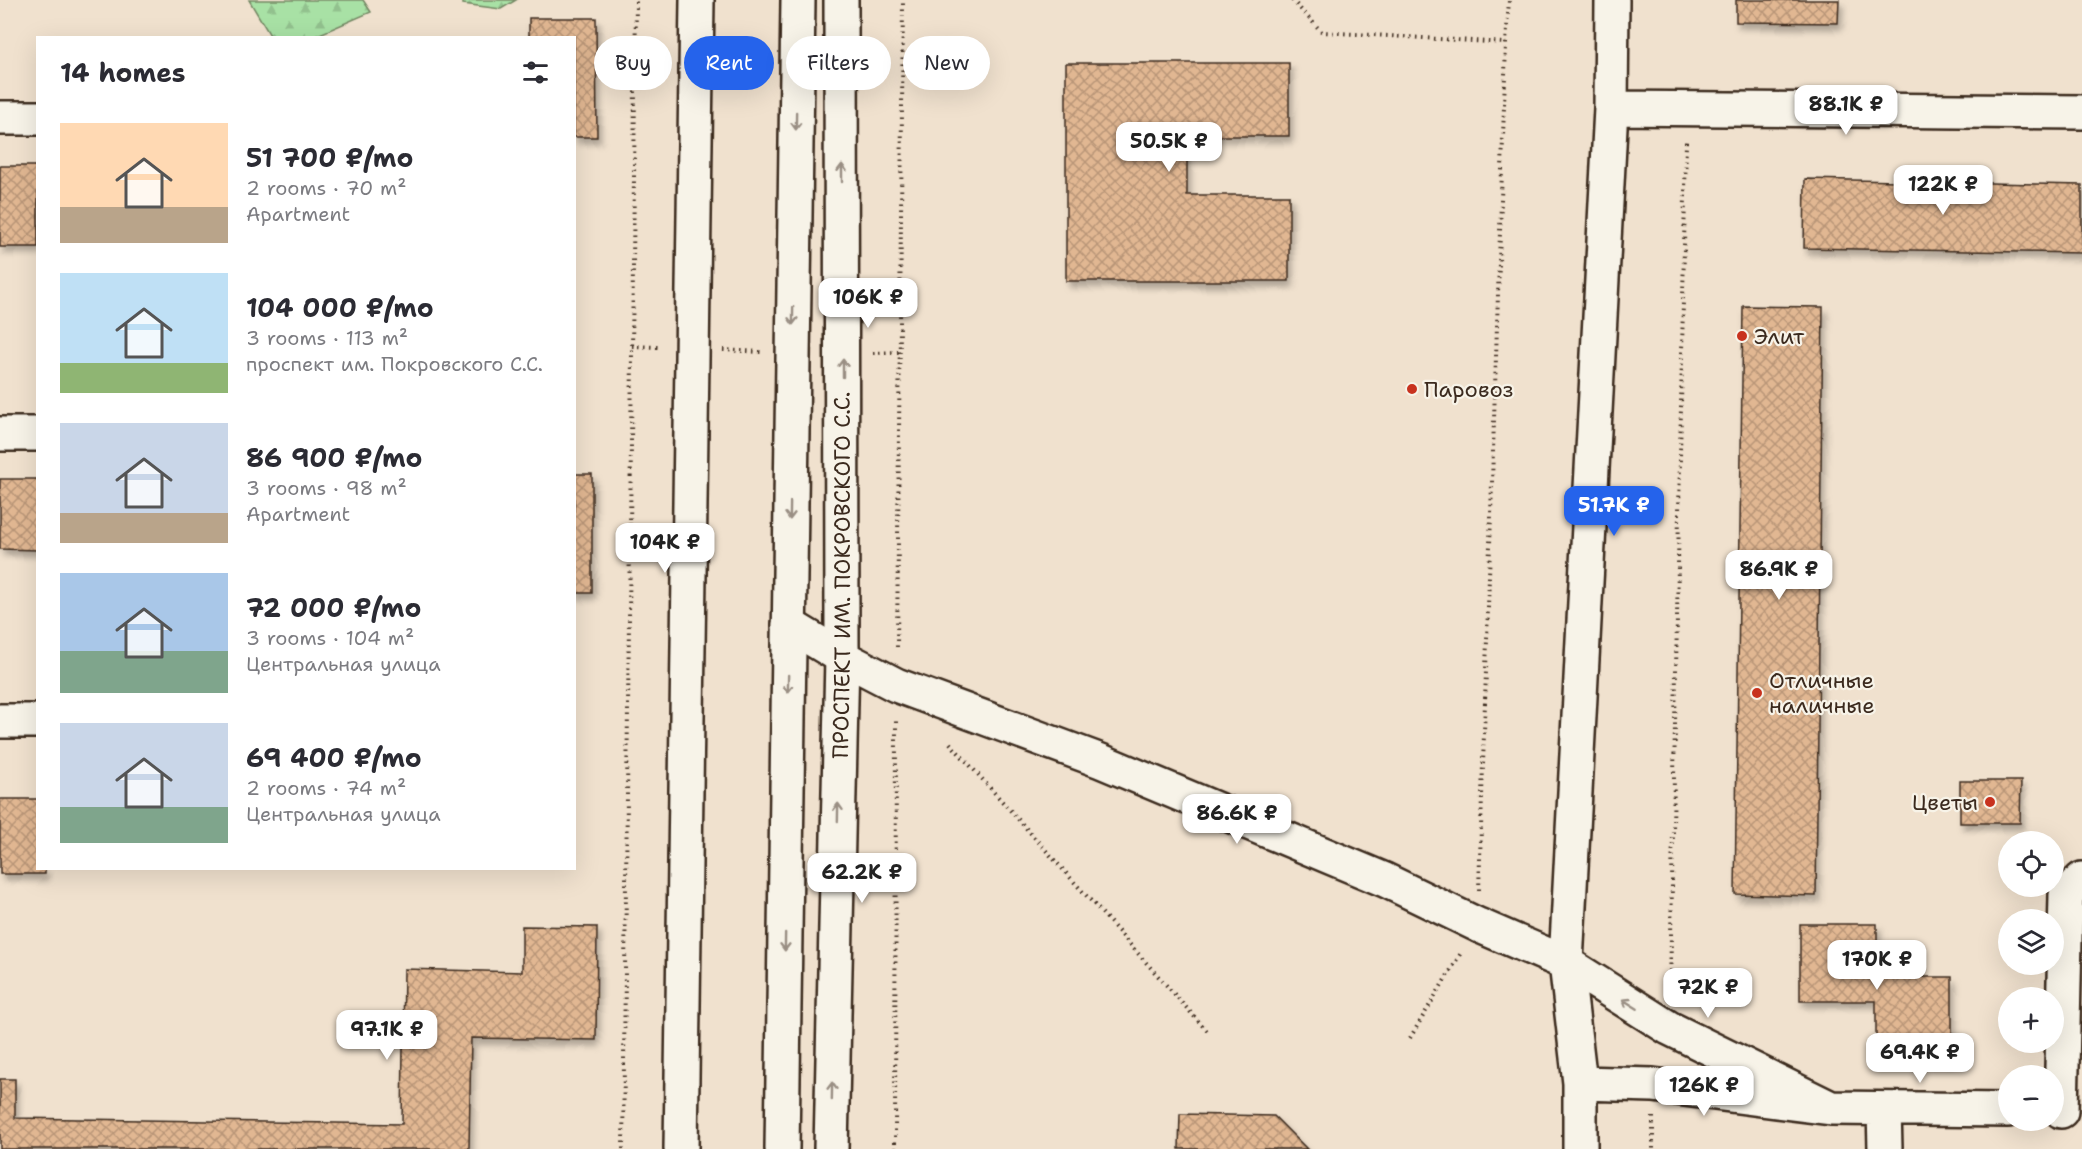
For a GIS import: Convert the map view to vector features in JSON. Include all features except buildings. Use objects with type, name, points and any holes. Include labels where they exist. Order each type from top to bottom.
[{"type":"street","points":[[681,1149],[697,0]]},
{"type":"street","points":[[782,1149],[798,0]]},
{"type":"street","name":"ПРОСПЕКТ ИМ. ПОКРОВСКОГО С.С.","points":[[831,1149],[842,657],[841,0]]},
{"type":"street","points":[[1580,1149],[1580,1083],[1566,963],[1611,108],[1612,0]]},
{"type":"street","points":[[1611,108],[2082,112]]},
{"type":"street","points":[[0,118],[36,118]]},
{"type":"street","points":[[0,434],[36,434]]},
{"type":"street","points":[[789,625],[842,657],[896,685],[1101,761],[1385,880],[1478,925],[1566,963],[1669,1028],[1831,1108]]},
{"type":"street","points":[[0,721],[36,721]]},
{"type":"street","points":[[2065,1112],[2066,895],[2082,879]]},
{"type":"street","points":[[1580,1083],[1653,1085],[1831,1108],[1998,1110]]},
{"type":"street","points":[[1884,1109],[1885,1149]]},
{"type":"path","points":[[623,1149],[636,0]]},
{"type":"path","points":[[895,1149],[896,685],[903,0]]},
{"type":"path","points":[[1292,0],[1323,32],[1506,43]]},
{"type":"path","points":[[1410,1038],[1478,925],[1509,0]]},
{"type":"path","points":[[1669,1028],[1686,110]]},
{"type":"path","points":[[945,738],[1209,1033]]},
{"type":"path","points":[[1653,1085],[1653,1149]]},
{"type":"green space","points":[[249,0],[363,0],[371,12],[315,36],[270,36]]},
{"type":"green space","points":[[463,0],[516,0],[501,9],[463,4]]},
{"type":"place","name":"Элит","points":[[1742,336]]},
{"type":"place","name":"Паровоз","points":[[1412,389]]},
{"type":"place","name":"Отличные наличные","points":[[1757,693]]},
{"type":"place","name":"Цветы","points":[[1990,802]]}]
